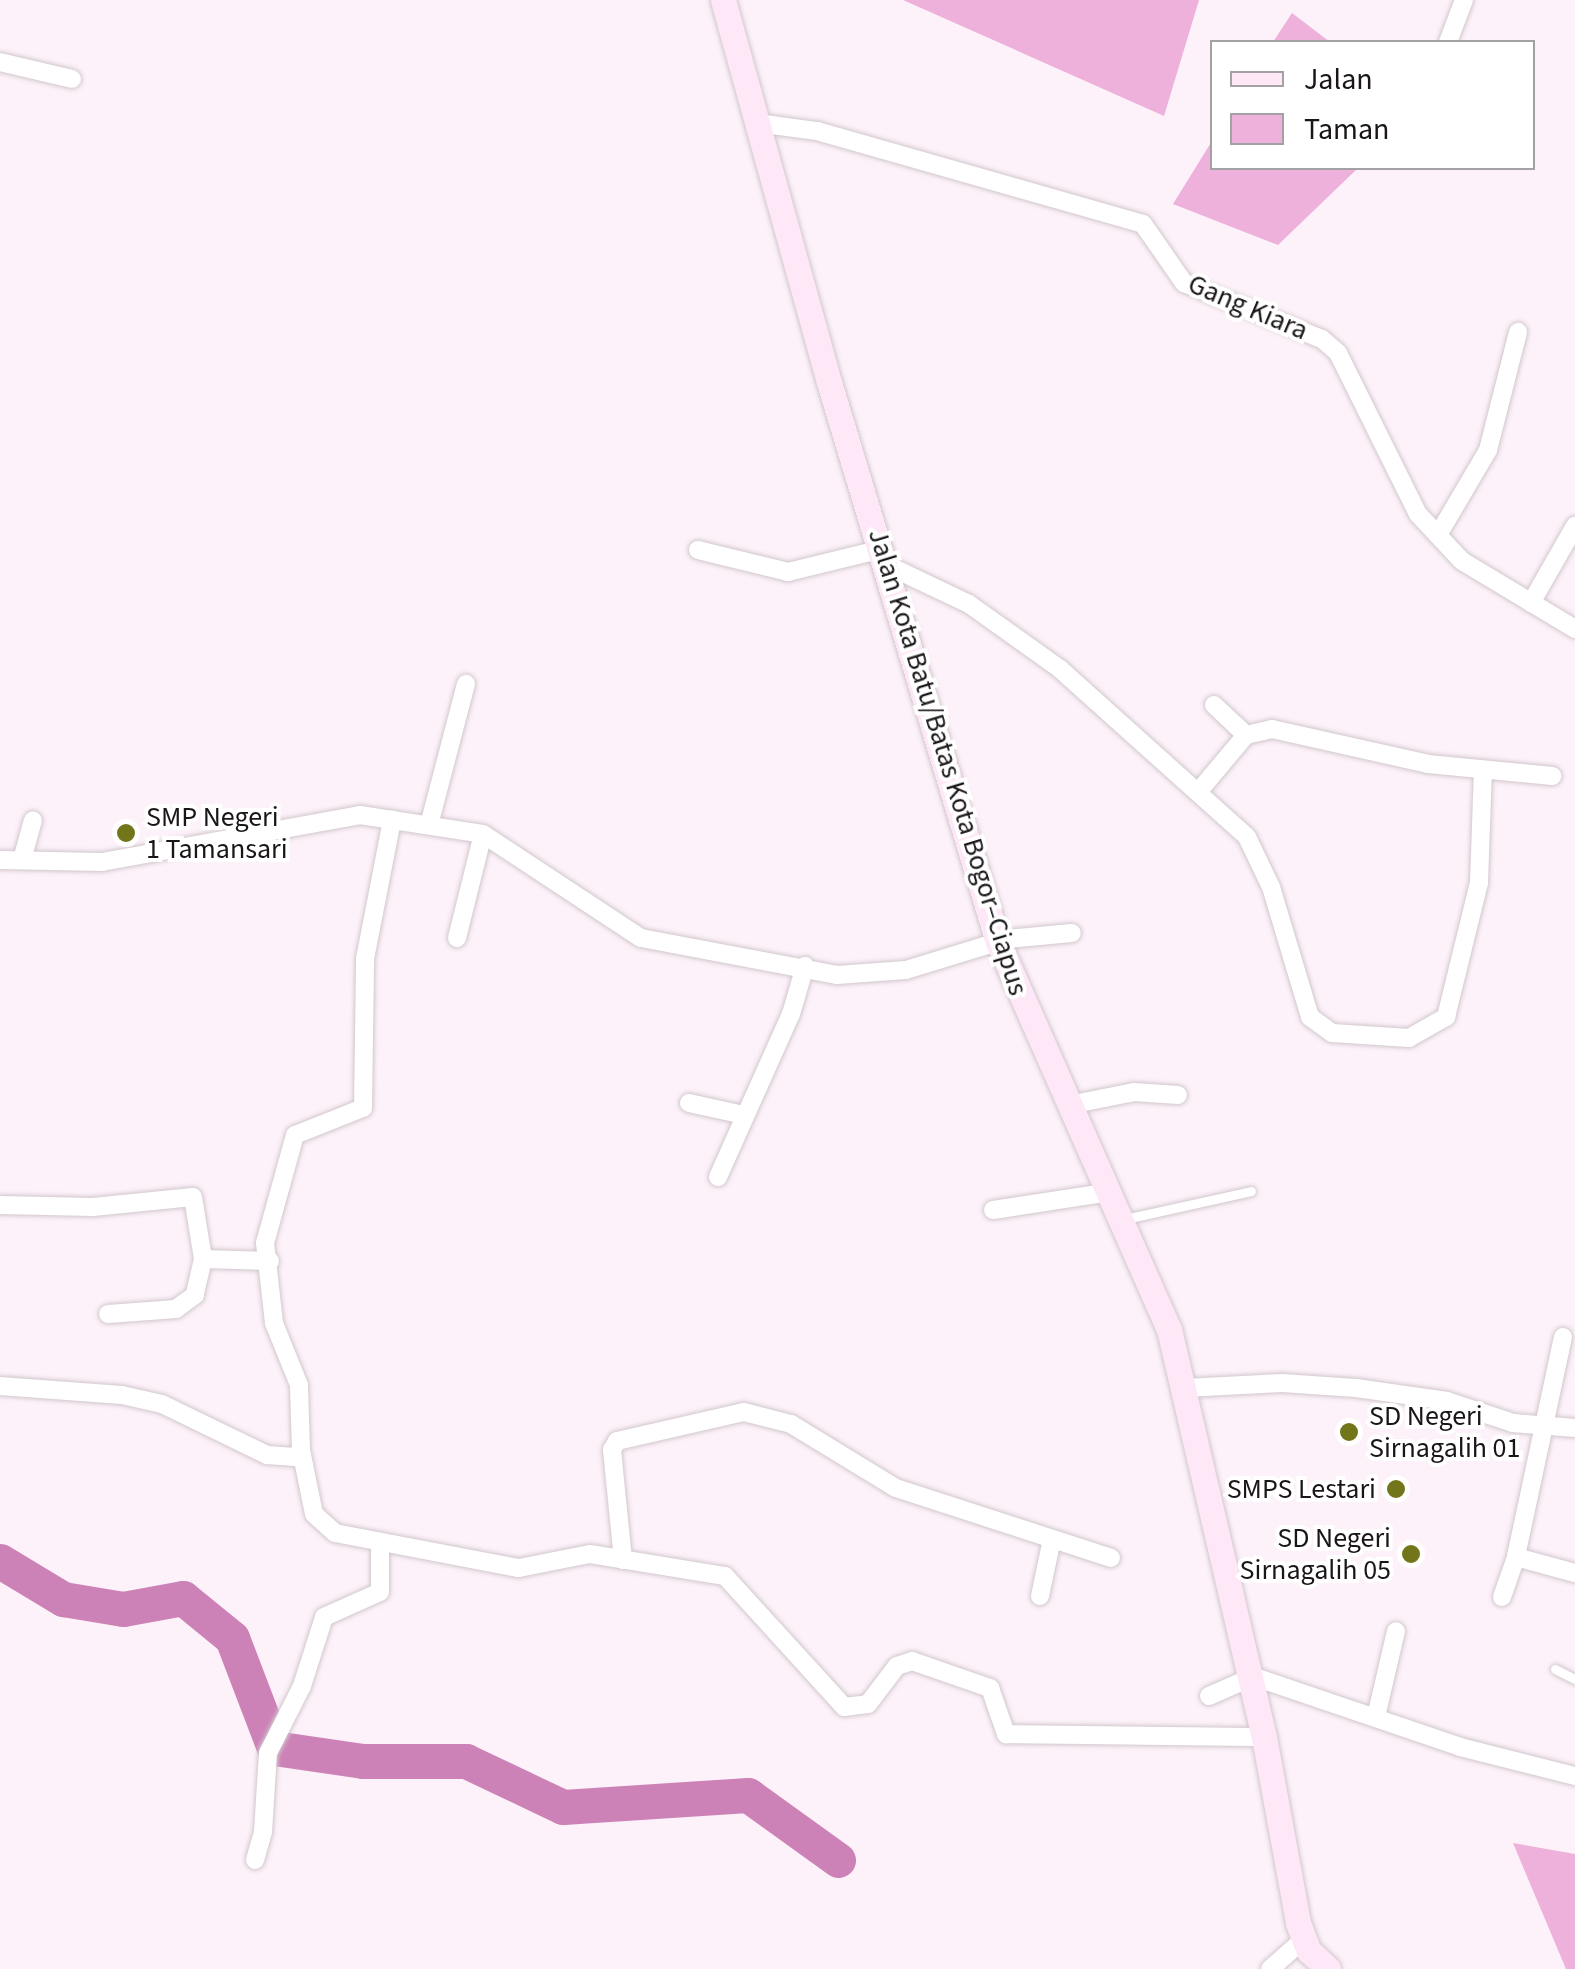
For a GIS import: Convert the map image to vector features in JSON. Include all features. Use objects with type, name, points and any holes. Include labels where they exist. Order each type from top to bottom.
[{"type":"main road","name":"Jalan Kota Batu/Batas Kota Bogor–Ciapus","points":[[723,0],[998,942],[1169,1329],[1264,1737],[1304,1939],[1328,1969]]},
{"type":"street","points":[[1449,40],[1464,0]]},
{"type":"street","points":[[0,62],[72,80]]},
{"type":"street","name":"Gang Kiara","points":[[758,123],[817,130],[1143,224],[1184,283],[1322,339],[1338,353],[1406,498],[1462,561],[1575,628]]},
{"type":"street","points":[[1438,534],[1488,450],[1518,332]]},
{"type":"street","points":[[1530,603],[1575,526]]},
{"type":"street","points":[[698,550],[788,572],[885,557],[968,604],[1060,668],[1247,836],[1271,888],[1310,1017],[1332,1033],[1409,1038],[1438,1026],[1450,1004],[1482,863],[1483,770]]},
{"type":"street","points":[[429,825],[466,684]]},
{"type":"street","points":[[1214,706],[1246,736]]},
{"type":"street","points":[[1199,792],[1246,736],[1292,731],[1428,764],[1552,776]]},
{"type":"street","points":[[0,860],[102,862],[184,851],[314,819],[392,820],[483,834],[641,938],[805,966],[869,976],[998,942],[1072,932]]},
{"type":"street","points":[[22,860],[33,820]]},
{"type":"street","points":[[392,820],[365,958],[363,1108],[294,1135],[265,1243],[274,1323],[299,1385],[301,1450],[318,1523],[335,1534],[519,1568],[580,1554],[725,1576],[844,1707],[868,1704],[897,1666],[912,1661],[990,1688],[1006,1734],[1264,1737]]},
{"type":"street","points":[[457,938],[483,834]]},
{"type":"street","points":[[718,1177],[791,1014],[805,966]]},
{"type":"street","points":[[1068,1105],[1134,1092],[1178,1095]]},
{"type":"street","points":[[689,1103],[744,1115]]},
{"type":"street","points":[[993,1210],[1110,1192]]},
{"type":"street","points":[[0,1206],[93,1207],[182,1194],[198,1209],[202,1284],[189,1303],[108,1314]]},
{"type":"street","points":[[203,1259],[270,1261]]},
{"type":"street","points":[[1502,1597],[1516,1557],[1563,1337]]},
{"type":"street","points":[[1185,1388],[1282,1383],[1356,1388],[1447,1401],[1545,1427],[1575,1428]]},
{"type":"street","points":[[0,1386],[122,1395],[162,1404],[267,1455],[295,1457],[301,1450]]},
{"type":"street","points":[[623,1560],[612,1450],[617,1440],[744,1412],[791,1424],[896,1488],[1111,1558]]},
{"type":"street","points":[[1040,1596],[1052,1539]]},
{"type":"street","points":[[255,1860],[264,1832],[272,1746],[302,1686],[324,1617],[380,1592],[380,1542]]},
{"type":"street","points":[[1516,1557],[1575,1573]]},
{"type":"street","points":[[1376,1717],[1396,1631]]},
{"type":"street","points":[[1210,1696],[1247,1677],[1575,1776]]},
{"type":"street","points":[[1270,1969],[1304,1939]]},
{"type":"lane","points":[[1123,1219],[1251,1191]]},
{"type":"lane","points":[[1554,1669],[1575,1679]]},
{"type":"green space","points":[[903,0],[1199,0],[1164,116]]},
{"type":"green space","points":[[1292,13],[1327,40],[1274,40]]},
{"type":"green space","points":[[1210,144],[1210,170],[1356,170],[1278,245],[1173,204]]},
{"type":"green space","points":[[1513,1843],[1575,1854],[1575,1969],[1566,1969]]},
{"type":"waterway","points":[[0,1561],[63,1599],[123,1609],[183,1598],[232,1638],[274,1748],[363,1761],[466,1761],[563,1807],[748,1795],[838,1860]]},
{"type":"place","name":"SMP Negeri 1 Tamansari","points":[[126,833]]},
{"type":"place","name":"SD Negeri Sirnagalih 01","points":[[1349,1432]]},
{"type":"place","name":"SMPS Lestari","points":[[1396,1489]]},
{"type":"place","name":"SD Negeri Sirnagalih 05","points":[[1411,1554]]}]
